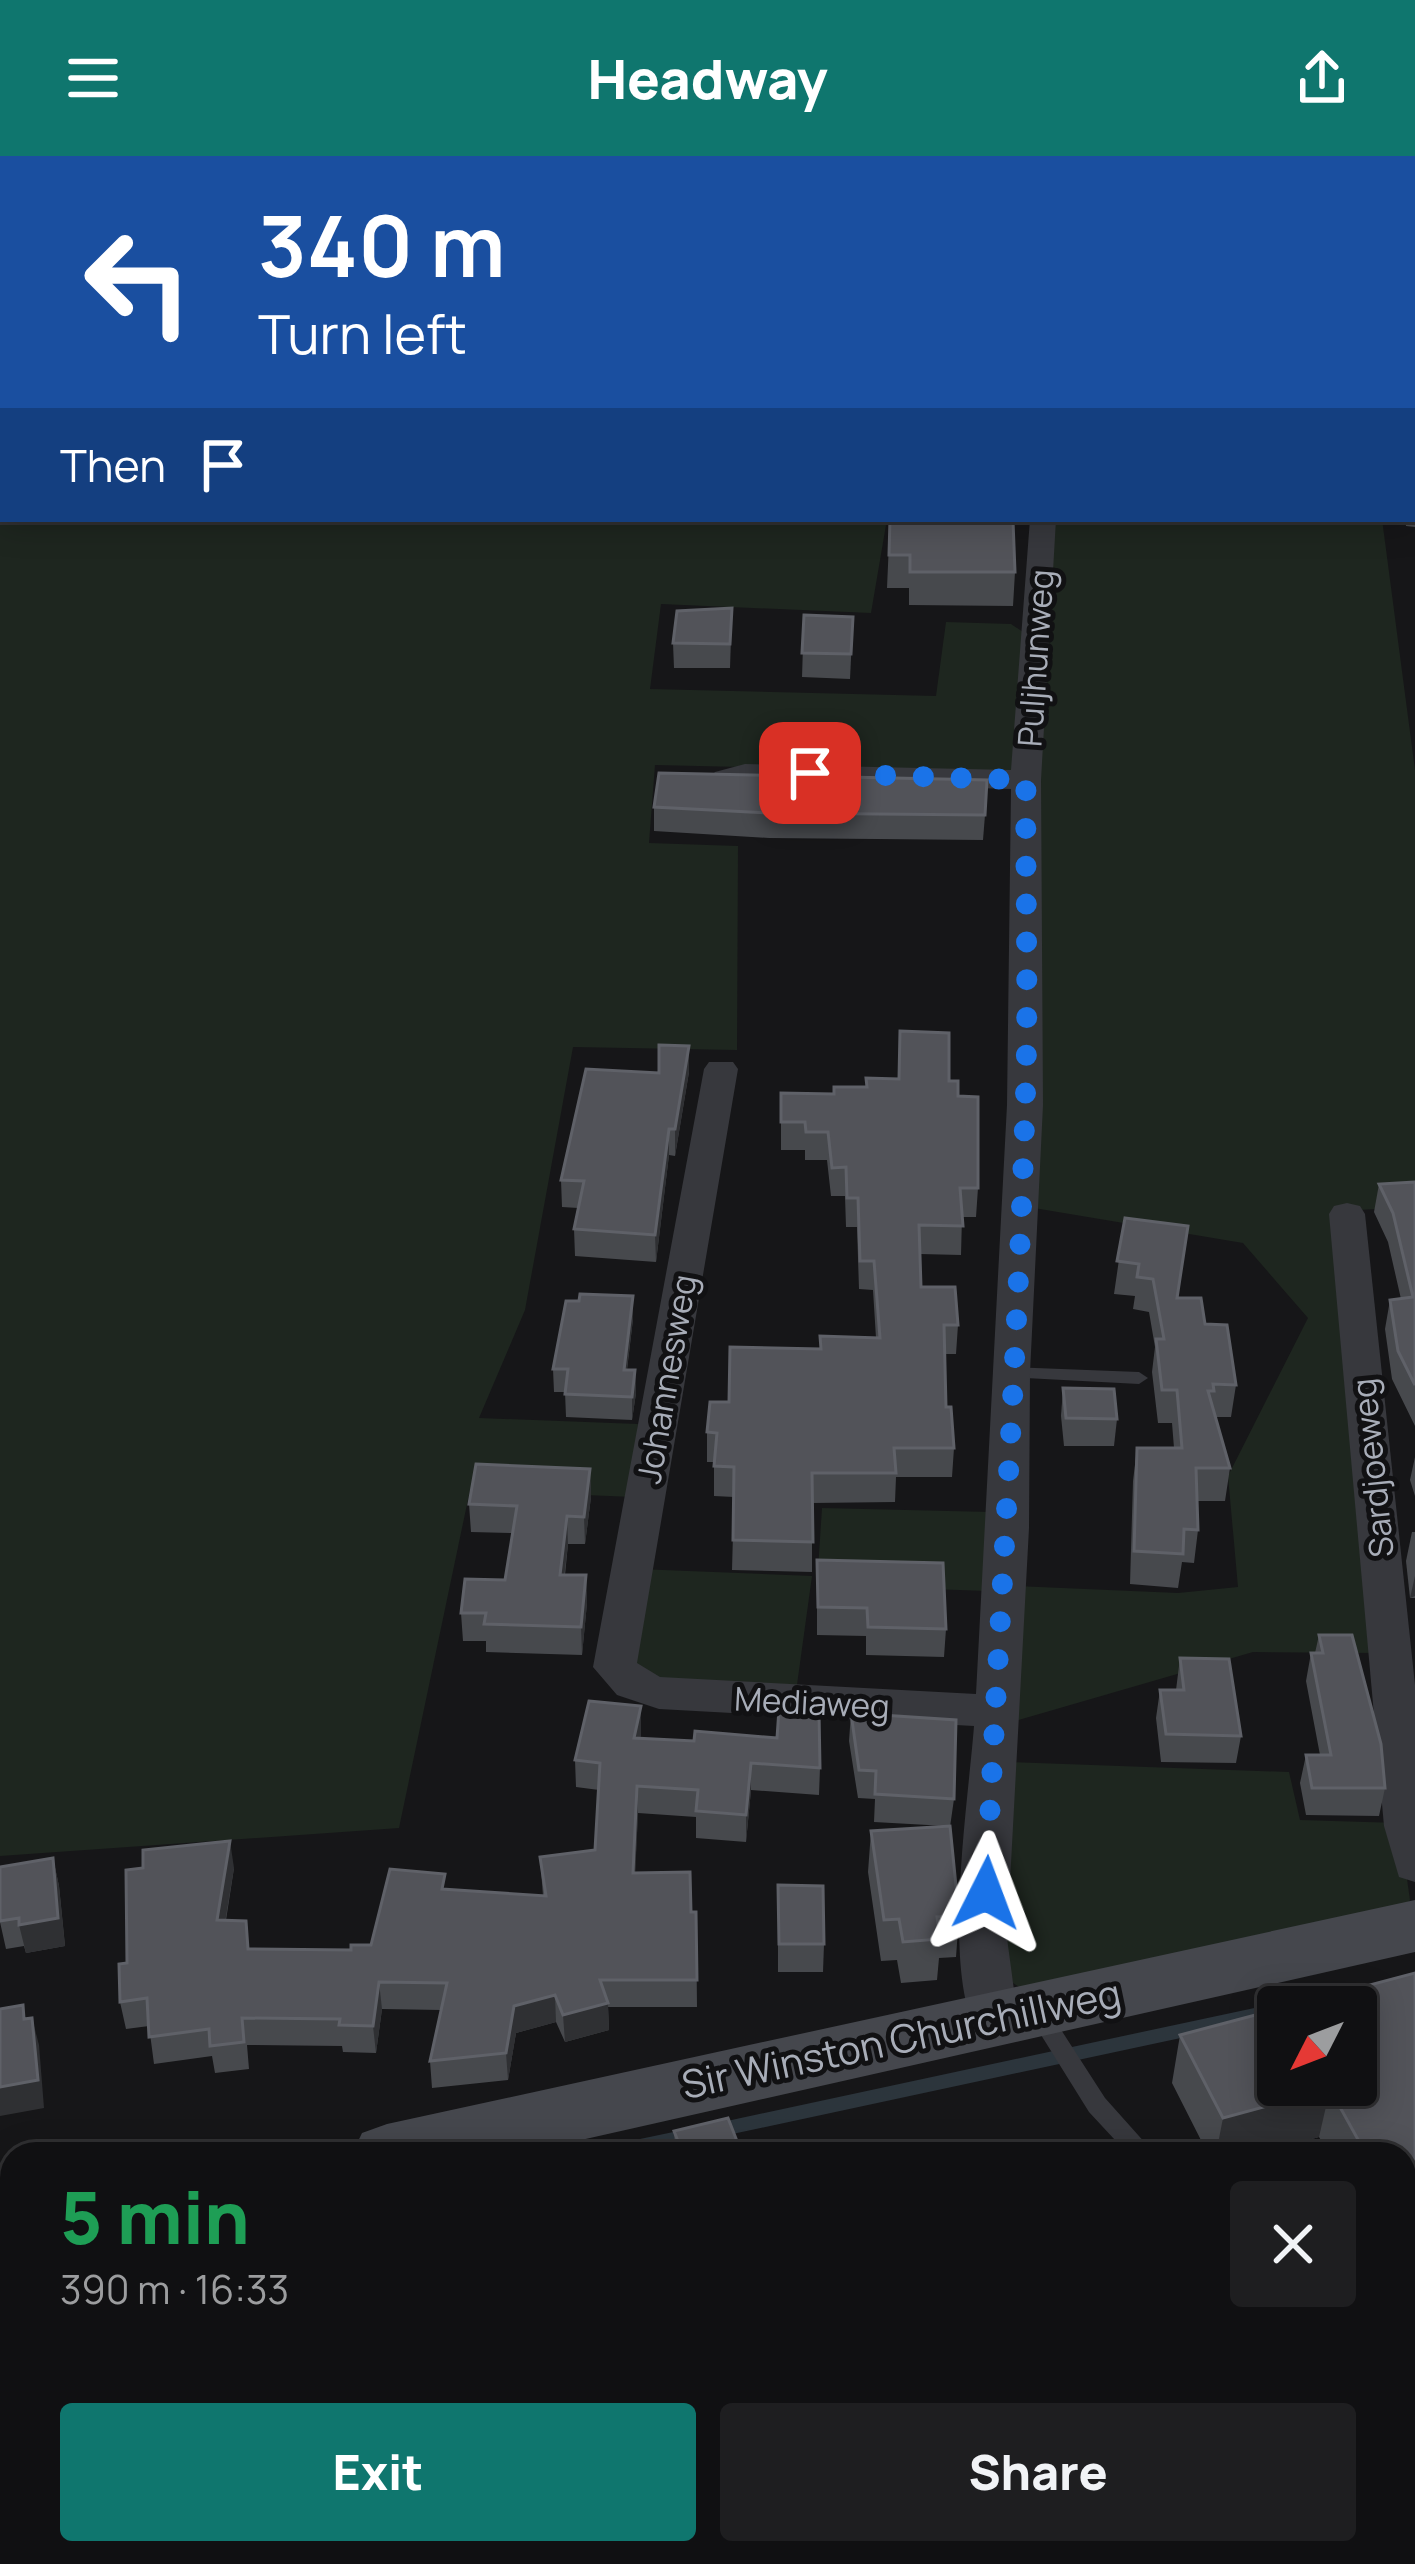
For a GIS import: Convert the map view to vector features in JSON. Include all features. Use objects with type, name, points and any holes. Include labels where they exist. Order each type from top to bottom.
[{"type":"street","name":"Puljhunweg","points":[[1028,2023],[983,1938],[1008,1528],[1010,1373],[1025,1105],[1026,780],[1043,522]]},
{"type":"street","points":[[715,788],[722,778],[752,773],[1026,780]]},
{"type":"street","name":"Johannesweg","points":[[632,1684],[615,1667],[721,1069]]},
{"type":"street","name":"Sardjoeweg","points":[[1348,1214],[1407,1826],[1415,1864]]},
{"type":"street","name":"Mediaweg","points":[[632,1684],[659,1694],[994,1711]]},
{"type":"street","name":"Sir Winston Churchillweg","points":[[446,2142],[1028,2023],[1415,1926]]},
{"type":"lane","points":[[1010,1373],[1139,1378]]},
{"type":"lane","points":[[1028,2023],[1132,2142]]},
{"type":"shaded area","points":[[0,522],[886,522],[871,613],[661,604],[650,689],[936,696],[946,622],[1011,624],[1026,634],[1014,773],[655,765],[649,843],[738,846],[737,1050],[573,1047],[525,1310],[479,1418],[638,1424],[633,1497],[470,1490],[399,1828],[0,1856]]},
{"type":"shaded area","points":[[1055,522],[1382,522],[1415,770],[1415,1207],[1338,1211],[1380,1653],[1253,1652],[1012,1722],[1014,1586],[1178,1593],[1238,1587],[1228,1476],[1308,1318],[1243,1243],[1034,1208],[1037,759]]},
{"type":"shaded area","points":[[822,1508],[991,1512],[987,1591],[817,1585]]},
{"type":"shaded area","points":[[638,1569],[812,1576],[796,1692],[666,1685],[634,1667]]},
{"type":"shaded area","points":[[1007,1762],[1289,1772],[1300,1820],[1399,1823],[1410,1900],[1405,1908],[1022,1989],[1013,1983],[1004,1953]]},
{"type":"building","points":[[890,522],[1013,522],[1015,572],[910,572],[910,555],[889,555]]},
{"type":"building","points":[[732,608],[730,644],[673,643],[677,611]]},
{"type":"building","points":[[804,615],[853,617],[851,654],[802,653]]},
{"type":"building","points":[[659,773],[987,780],[985,815],[654,807]]},
{"type":"building","points":[[900,1031],[949,1033],[949,1081],[958,1081],[958,1096],[978,1097],[978,1188],[960,1188],[963,1226],[919,1225],[921,1287],[955,1287],[958,1325],[944,1325],[946,1407],[951,1407],[954,1448],[894,1448],[896,1473],[812,1473],[813,1542],[733,1540],[734,1467],[714,1466],[717,1433],[707,1432],[710,1402],[729,1402],[730,1347],[821,1349],[820,1336],[880,1338],[874,1261],[860,1261],[858,1198],[847,1198],[846,1167],[832,1168],[828,1132],[806,1132],[805,1122],[781,1122],[781,1093],[834,1094],[834,1087],[867,1087],[866,1078],[899,1079]]},
{"type":"building","points":[[659,1045],[689,1046],[675,1129],[669,1129],[655,1235],[574,1229],[584,1181],[561,1180],[586,1069],[659,1073]]},
{"type":"building","points":[[1415,1182],[1415,1385],[1398,1351],[1390,1300],[1413,1297],[1393,1213],[1379,1184]]},
{"type":"building","points":[[1125,1218],[1188,1226],[1177,1298],[1201,1298],[1205,1324],[1227,1325],[1236,1385],[1213,1384],[1214,1391],[1208,1391],[1230,1468],[1196,1468],[1198,1530],[1184,1529],[1183,1554],[1134,1551],[1137,1448],[1182,1448],[1177,1390],[1162,1390],[1156,1339],[1164,1339],[1153,1279],[1137,1277],[1139,1264],[1117,1261]]},
{"type":"building","points":[[580,1294],[633,1296],[624,1370],[635,1370],[632,1397],[565,1394],[568,1369],[553,1369],[566,1301],[579,1301]]},
{"type":"building","points":[[1063,1388],[1114,1389],[1117,1419],[1066,1418]]},
{"type":"building","points":[[476,1464],[590,1469],[584,1517],[567,1516],[560,1575],[586,1575],[581,1627],[484,1624],[486,1613],[461,1613],[465,1579],[505,1580],[517,1506],[469,1504]]},
{"type":"building","points":[[817,1560],[943,1563],[946,1629],[868,1627],[867,1608],[818,1607]]},
{"type":"building","points":[[1319,1635],[1352,1635],[1381,1744],[1385,1788],[1312,1788],[1306,1755],[1331,1755],[1311,1653],[1323,1653]]},
{"type":"building","points":[[1180,1658],[1229,1659],[1241,1736],[1166,1734],[1160,1690],[1184,1690]]},
{"type":"building","points":[[589,1701],[641,1706],[634,1738],[694,1741],[695,1731],[777,1738],[779,1709],[819,1712],[820,1768],[751,1763],[746,1815],[696,1811],[698,1790],[637,1786],[633,1873],[690,1872],[697,1980],[600,1980],[608,2003],[563,2015],[555,1995],[514,2006],[506,2053],[430,2061],[447,1983],[379,1982],[373,2026],[339,2025],[340,2019],[242,2018],[244,2042],[210,2046],[209,2029],[149,2037],[147,1998],[120,2002],[119,1964],[127,1963],[126,1870],[143,1868],[143,1850],[230,1841],[217,1920],[246,1921],[248,1949],[351,1950],[351,1945],[371,1945],[390,1869],[445,1874],[442,1889],[546,1896],[540,1857],[595,1850],[600,1763],[575,1760]]},
{"type":"building","points":[[851,1713],[956,1720],[954,1799],[875,1794],[876,1771],[859,1770]]},
{"type":"building","points":[[950,1826],[959,1916],[937,1917],[940,1939],[903,1942],[899,1919],[884,1920],[871,1831]]},
{"type":"building","points":[[53,1858],[58,1918],[19,1925],[19,1918],[0,1921],[0,1867]]},
{"type":"building","points":[[778,1885],[823,1886],[824,1944],[779,1944]]},
{"type":"building","points":[[1415,1973],[1415,2142],[1359,2142],[1339,2106],[1377,2106],[1377,1986],[1366,1986]]},
{"type":"building","points":[[23,2005],[24,2019],[32,2018],[38,2080],[0,2087],[0,2009]]},
{"type":"building","points":[[1257,2015],[1257,2106],[1267,2106],[1223,2118],[1180,2035]]},
{"type":"building","points":[[728,2118],[737,2142],[678,2142],[674,2131]]},
{"type":"waterway","points":[[718,2130],[1257,2014]]},
{"type":"waterway","points":[[659,2142],[688,2136]]},
{"type":"route","points":[[810,773],[1026,780],[1023,1171],[986,1893]]}]
